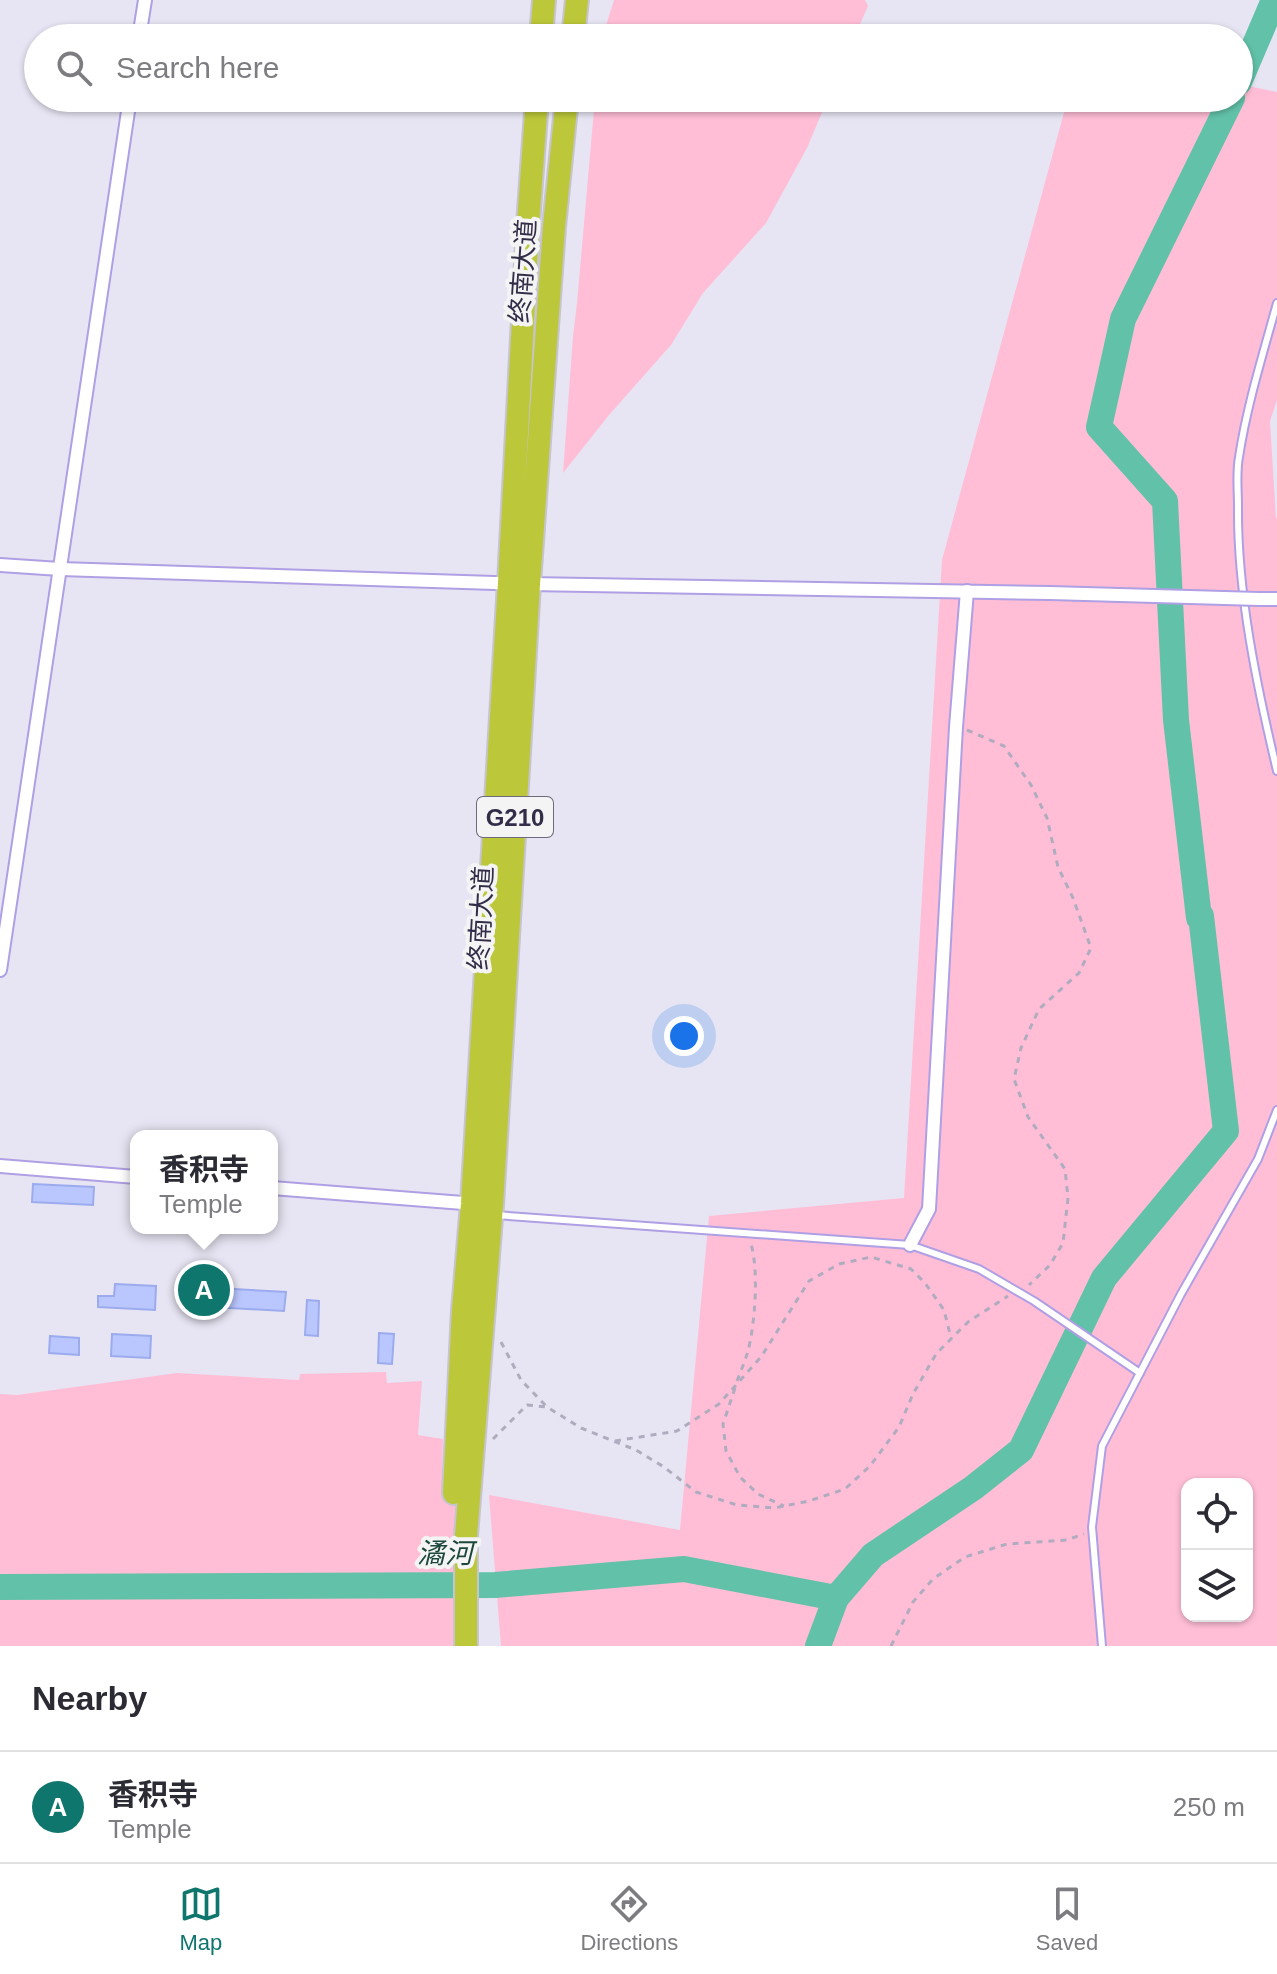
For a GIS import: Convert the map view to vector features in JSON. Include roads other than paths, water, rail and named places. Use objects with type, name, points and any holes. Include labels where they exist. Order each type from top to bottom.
[{"type":"highway","points":[[542,24],[544,0]]},
{"type":"highway","points":[[574,24],[577,0]]},
{"type":"highway","name":"终南大道","points":[[451,1646],[485,1208],[519,583],[528,225],[536,112]]},
{"type":"highway","name":"终南大道","points":[[519,583],[566,112]]},
{"type":"highway","name":"终南大道","points":[[459,1534],[466,1646]]},
{"type":"street","points":[[141,24],[145,0]]},
{"type":"street","points":[[0,970],[5,907],[60,569],[128,112]]},
{"type":"street","points":[[0,565],[519,583],[1277,599]]},
{"type":"street","points":[[910,1245],[929,1209],[956,727],[967,591]]},
{"type":"street","points":[[0,1166],[130,1177]]},
{"type":"street","points":[[278,1189],[485,1208]]},
{"type":"lane","points":[[1277,303],[1238,460],[1237,544],[1263,712],[1277,771]]},
{"type":"lane","points":[[1102,1646],[1093,1531],[1102,1446],[1181,1294],[1258,1159],[1277,1110]]},
{"type":"lane","points":[[485,1208],[910,1245],[979,1269],[1034,1301],[1140,1373]]},
{"type":"waterway","points":[[1253,49],[1274,0]]},
{"type":"waterway","points":[[818,1646],[836,1598],[873,1555],[973,1488],[1021,1450],[1104,1278],[1226,1131],[1176,720],[1165,501],[1099,427],[1123,319],[1225,112]]},
{"type":"waterway","name":"潏河","points":[[0,1587],[495,1585],[684,1569],[836,1598]]},
{"type":"place","name":"香积寺","points":[[204,1290]]}]
